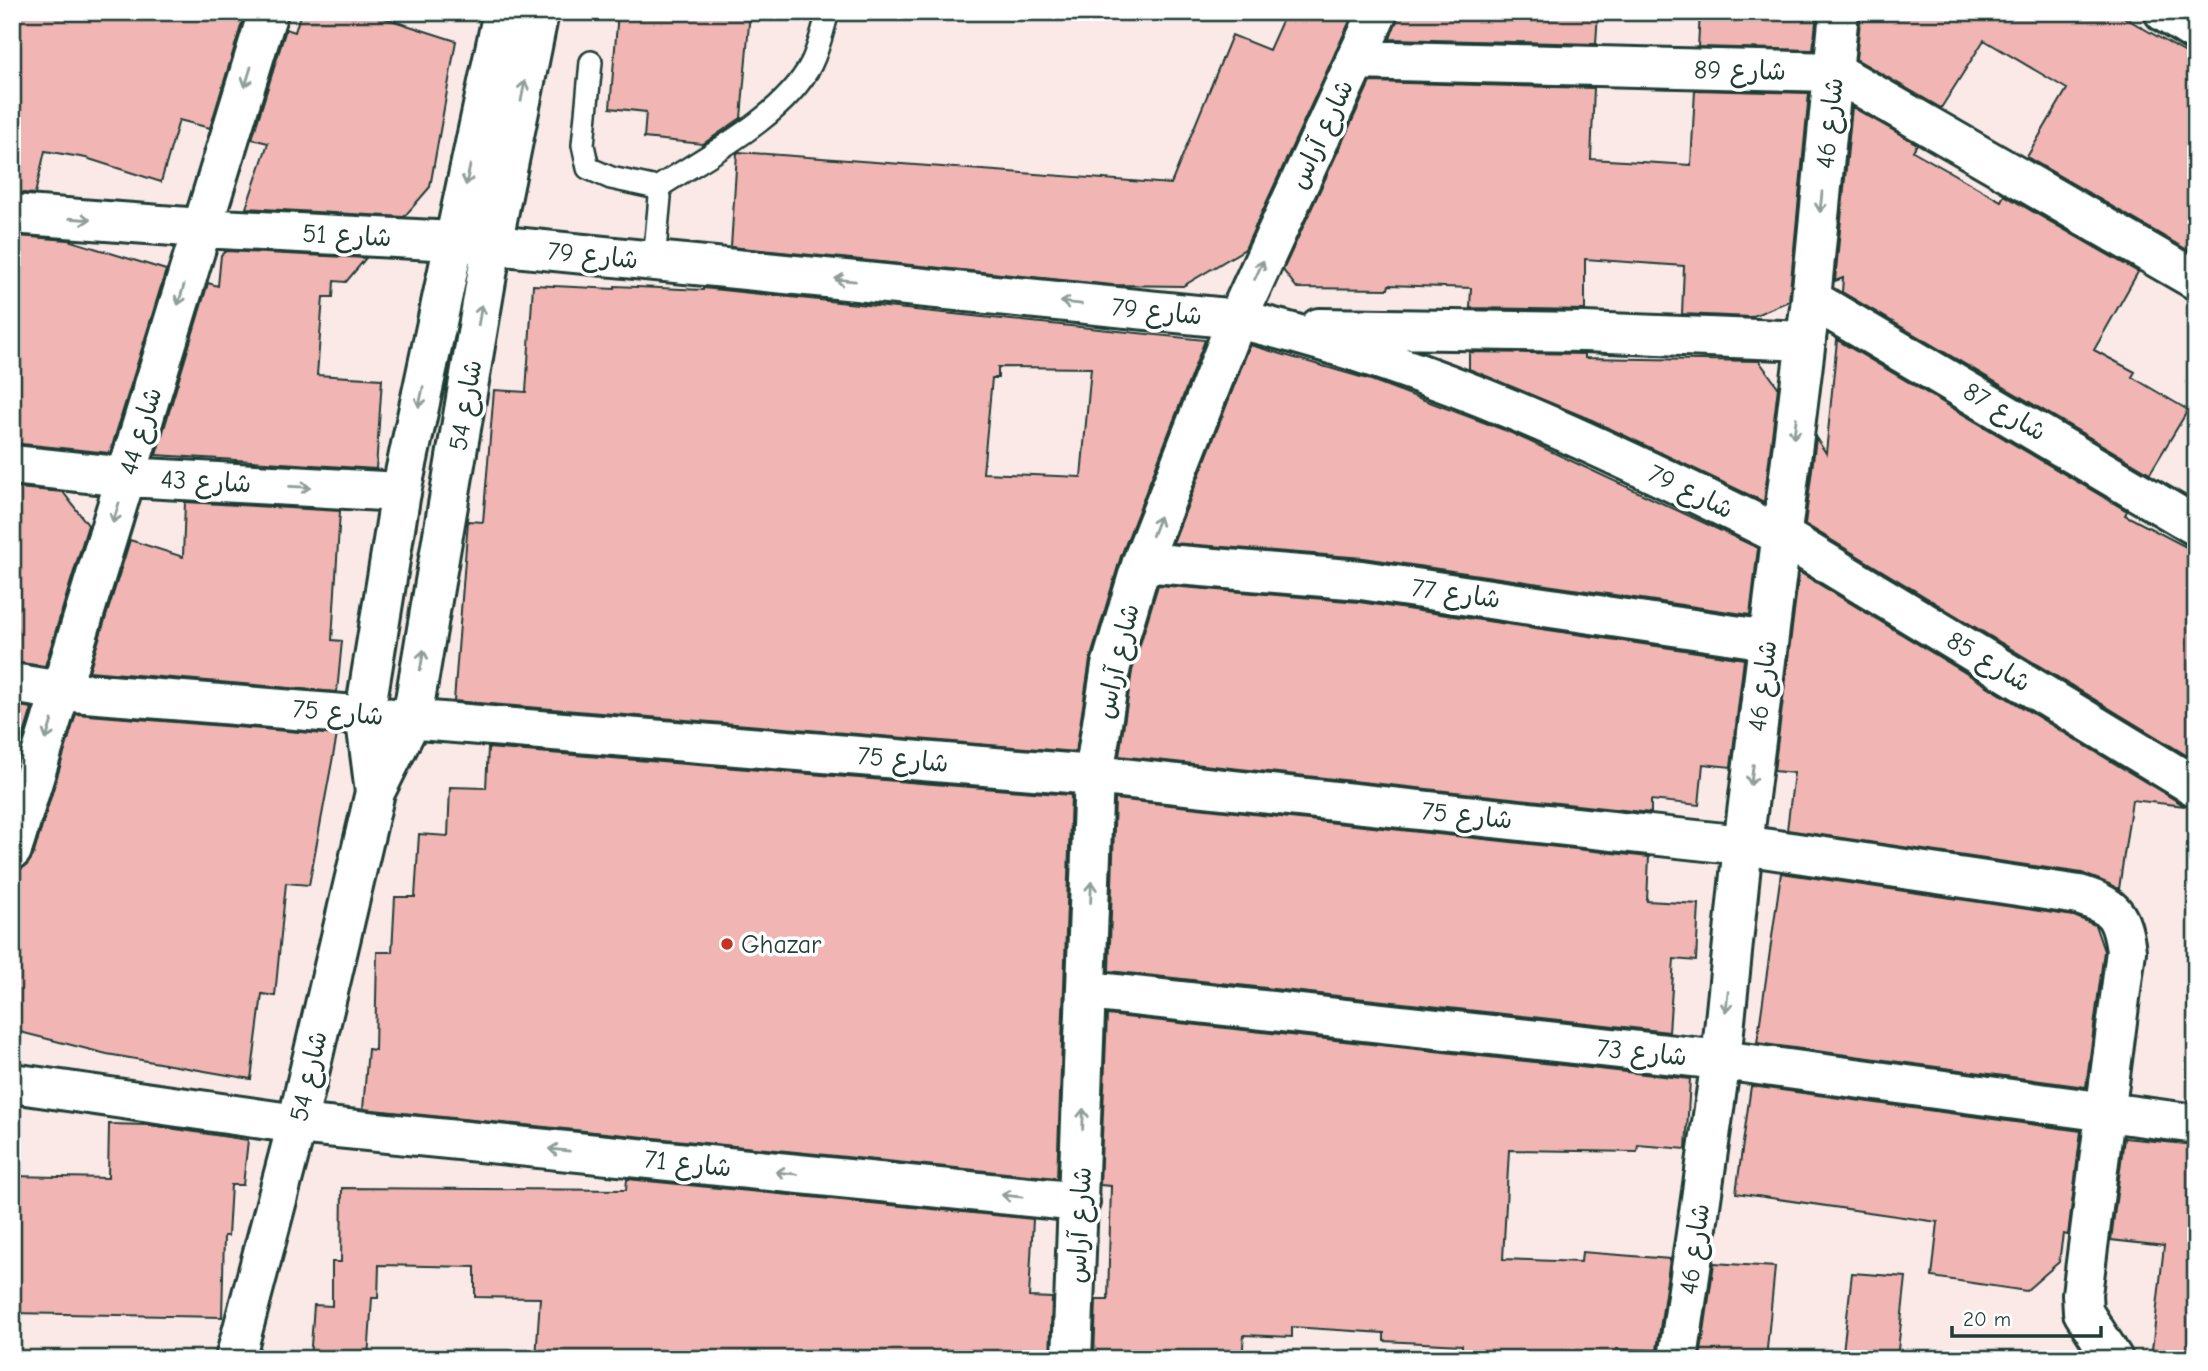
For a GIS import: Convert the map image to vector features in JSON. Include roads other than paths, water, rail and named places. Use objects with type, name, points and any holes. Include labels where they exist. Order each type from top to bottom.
[{"type":"street","name":"شارع 44","points":[[12,850],[268,12]]},
{"type":"street","name":"شارع 54","points":[[375,792],[365,713],[401,492],[503,12]]},
{"type":"street","name":"شارع 54","points":[[235,1359],[297,1124],[375,792],[412,718],[492,245],[539,12]]},
{"type":"street","name":"شارع آراس","points":[[1072,1359],[1088,991],[1094,775],[1111,666],[1142,562],[1254,323],[1355,60],[1378,12]]},
{"type":"street","name":"شارع 46","points":[[1678,1359],[1721,1060],[1743,845],[1811,299],[1839,12]]},
{"type":"street","points":[[2164,12],[2196,32]]},
{"type":"street","name":"شارع 89","points":[[1355,60],[1835,72],[2196,280]]},
{"type":"street","points":[[13,216],[201,228]]},
{"type":"street","name":"شارع 51","points":[[201,228],[492,245]]},
{"type":"street","name":"شارع 79","points":[[492,245],[1254,323],[1346,349],[1482,396],[1636,464],[1782,536]]},
{"type":"street","name":"شارع 87","points":[[1811,299],[2196,526]]},
{"type":"street","points":[[1254,323],[1806,341]]},
{"type":"street","name":"شارع 43","points":[[12,466],[127,477],[401,492]]},
{"type":"street","name":"شارع 85","points":[[1782,536],[2196,787]]},
{"type":"street","name":"شارع 77","points":[[1142,562],[1361,580],[1768,640]]},
{"type":"street","name":"شارع 75","points":[[12,683],[61,691],[365,713],[1094,775],[1743,845],[2079,895],[2105,903],[2123,923],[2126,951],[2083,1312],[2113,1359]]},
{"type":"street","name":"شارع 73","points":[[1088,991],[1721,1060],[2196,1124]]},
{"type":"street","name":"شارع 71","points":[[12,1083],[297,1124],[1080,1202]]},
{"type":"lane","points":[[591,62],[583,145],[587,168],[611,178],[657,188],[738,135],[783,101],[811,64],[828,12]]},
{"type":"lane","points":[[654,261],[660,197],[657,188]]},
{"type":"place","name":"Ghazar","points":[[727,944]]}]
